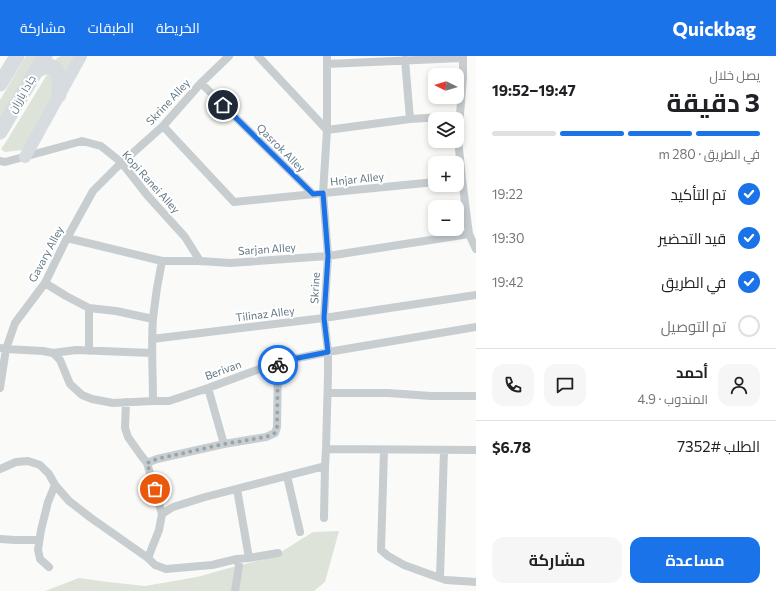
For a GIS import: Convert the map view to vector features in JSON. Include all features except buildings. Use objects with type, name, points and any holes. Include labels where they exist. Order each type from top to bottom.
[{"type":"highway","points":[[0,84],[17,56]]},
{"type":"highway","name":"جادا بارزان","points":[[0,132],[45,56]]},
{"type":"highway","points":[[36,71],[59,56]]},
{"type":"highway","points":[[36,71],[46,66],[50,66],[55,69],[60,79],[59,95]]},
{"type":"main road","points":[[25,157],[81,56]]},
{"type":"street","name":"Skrine Alley","points":[[122,163],[163,126],[201,83],[230,56]]},
{"type":"street","points":[[258,56],[327,130],[428,118]]},
{"type":"street","points":[[327,60],[405,60],[462,57],[463,77],[460,112]]},
{"type":"street","name":"Skrine","points":[[324,518],[328,393],[328,352],[324,318],[328,256],[323,193],[327,130],[327,60]]},
{"type":"street","points":[[405,60],[410,119]]},
{"type":"street","name":"Qasrok Alley","points":[[201,83],[313,194]]},
{"type":"street","name":"Hnjar Alley","points":[[163,126],[234,202],[428,183]]},
{"type":"street","name":"Kopi Ranei Alley","points":[[0,161],[5,162],[82,141],[101,146],[122,163],[147,196],[185,237],[200,261]]},
{"type":"street","name":"Gavary Alley","points":[[0,388],[3,348],[15,323],[45,283],[67,238],[93,191],[122,163]]},
{"type":"street","points":[[462,192],[469,234],[476,249]]},
{"type":"street","points":[[467,218],[476,218]]},
{"type":"street","name":"Sarjan Alley","points":[[67,238],[162,261],[230,263],[328,256],[469,234]]},
{"type":"street","points":[[153,402],[153,319],[162,261]]},
{"type":"street","points":[[45,283],[89,308],[116,311],[153,319]]},
{"type":"street","name":"Tilinaz Alley","points":[[152,339],[324,318],[476,295]]},
{"type":"street","points":[[89,308],[89,351]]},
{"type":"street","name":"Berivan","points":[[53,353],[60,360],[70,384],[82,395],[92,399],[113,402],[153,402],[169,401],[278,362],[476,327]]},
{"type":"street","points":[[3,348],[53,353],[76,350],[152,353]]},
{"type":"street","points":[[147,463],[157,459],[224,444],[266,437],[275,433],[277,427],[278,362]]},
{"type":"street","points":[[208,388],[224,444]]},
{"type":"street","points":[[328,393],[388,393],[431,396],[476,396]]},
{"type":"street","points":[[126,402],[126,428],[128,437],[147,463],[162,514],[159,530],[148,558]]},
{"type":"street","points":[[326,449],[476,450]]},
{"type":"street","points":[[384,450],[381,550],[388,556],[404,565],[440,578],[446,580],[476,582]]},
{"type":"street","points":[[440,578],[444,450]]},
{"type":"street","points":[[0,469],[16,462],[28,461],[40,465],[49,474],[55,485],[69,501],[148,558],[155,565],[166,569],[212,565],[237,559],[278,553]]},
{"type":"street","points":[[162,514],[173,507],[205,497],[325,466]]},
{"type":"street","points":[[287,476],[300,532]]},
{"type":"street","points":[[48,567],[40,559],[38,550],[48,502],[55,485]]},
{"type":"street","points":[[236,489],[249,558]]},
{"type":"street","points":[[0,539],[39,540]]},
{"type":"street","points":[[235,591],[239,566],[237,559]]},
{"type":"shaded area","points":[[26,56],[37,56],[0,119],[0,100]]},
{"type":"shaded area","points":[[61,56],[79,56],[60,91],[53,66],[57,58]]},
{"type":"shaded area","points":[[51,68],[59,89],[28,147],[22,150],[5,152],[1,149]]},
{"type":"shaded area","points":[[339,531],[325,582],[314,591],[45,591],[79,578],[145,586],[197,577],[273,557],[313,532]]},
{"type":"way so far","points":[[155,489],[147,463],[157,459],[224,444],[266,437],[275,433],[277,427],[278,365]]},
{"type":"route","points":[[223,105],[313,194],[323,193],[328,256],[324,318],[328,352],[278,362],[278,365]]}]
